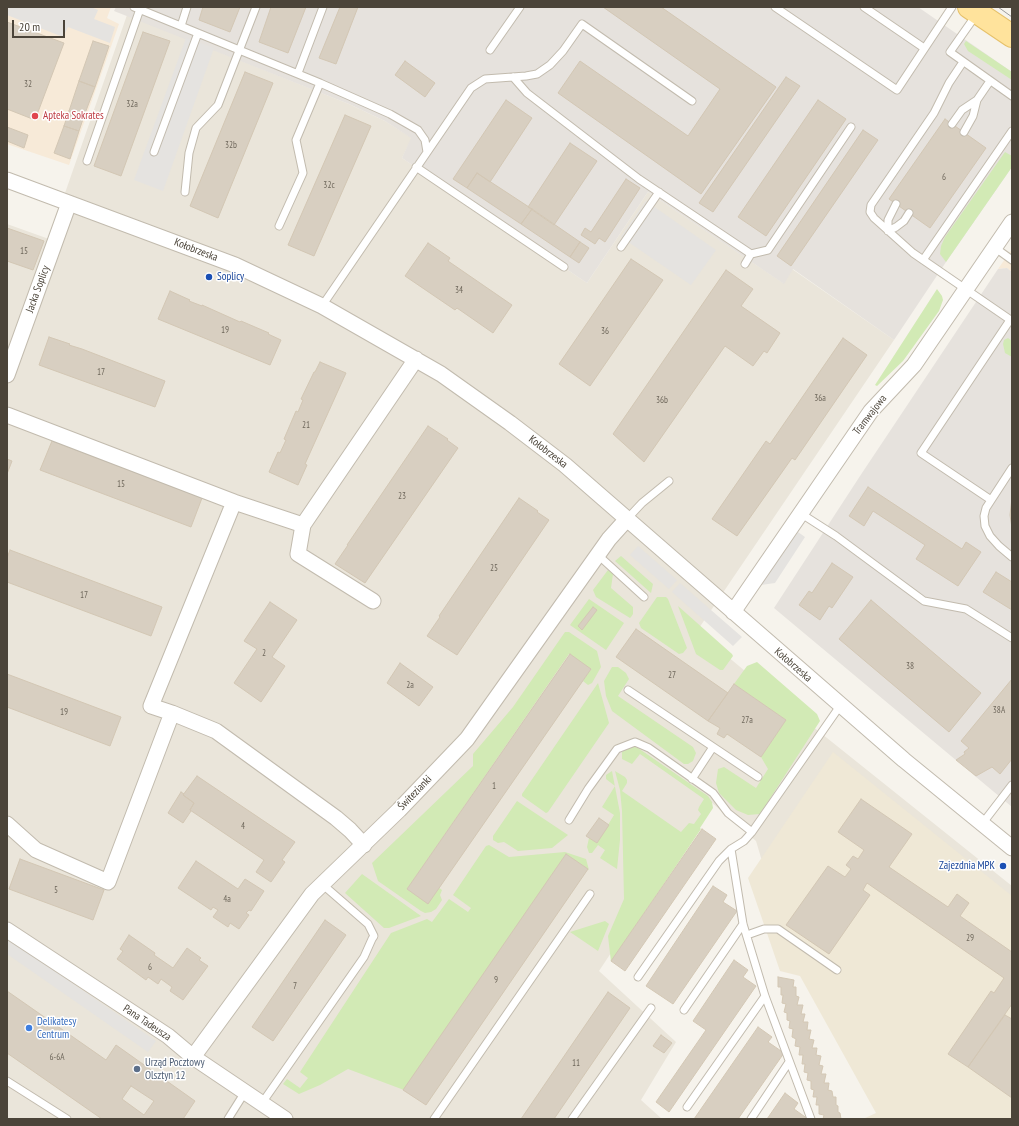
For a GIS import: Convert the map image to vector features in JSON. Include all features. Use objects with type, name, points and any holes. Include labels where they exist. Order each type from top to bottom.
[{"type":"main road","points":[[973,10],[1012,36]]},
{"type":"street","name":"Kołobrzeska","points":[[7,180],[235,265],[322,306],[441,374],[510,423],[565,465],[840,706],[1012,848]]},
{"type":"street","name":"Jacka Soplicy","points":[[7,374],[69,203]]},
{"type":"street","name":"Tramwajowa","points":[[733,612],[871,411],[914,365],[1012,222]]},
{"type":"street","points":[[373,601],[298,554],[303,526],[416,359]]},
{"type":"street","points":[[7,416],[234,502],[303,526]]},
{"type":"street","points":[[234,502],[151,706],[216,731],[336,818],[364,845]]},
{"type":"street","name":"Świtezianki","points":[[193,1057],[322,884],[364,845],[467,739],[609,539],[627,519]]},
{"type":"street","points":[[7,824],[36,850],[108,882],[172,713]]},
{"type":"street","name":"Pana Tadeusza","points":[[7,930],[168,1036],[193,1057],[285,1119]]},
{"type":"lane","points":[[181,26],[187,7]]},
{"type":"lane","points":[[185,192],[189,153],[196,128],[218,105],[256,7]]},
{"type":"lane","points":[[298,73],[322,7]]},
{"type":"lane","points":[[490,50],[520,7]]},
{"type":"lane","points":[[775,7],[897,90],[952,7]]},
{"type":"lane","points":[[864,7],[924,48]]},
{"type":"lane","points":[[87,161],[137,8],[298,73],[390,114],[418,130],[425,140],[427,152]]},
{"type":"lane","points":[[973,10],[950,52],[1012,96]]},
{"type":"lane","points":[[322,306],[471,88],[485,79],[537,74],[550,65],[563,51],[582,24],[692,101]]},
{"type":"lane","points":[[154,152],[198,33]]},
{"type":"lane","points":[[963,62],[949,83],[934,113],[871,205],[870,212],[874,218],[888,231],[924,260],[1011,320],[921,453],[991,500]]},
{"type":"lane","points":[[513,77],[528,93],[639,179],[751,254]]},
{"type":"lane","points":[[964,132],[973,116],[977,100],[990,81]]},
{"type":"lane","points":[[279,226],[303,173],[296,140],[320,83]]},
{"type":"lane","points":[[952,124],[962,110],[977,100]]},
{"type":"lane","points":[[744,264],[751,254],[768,250],[851,127]]},
{"type":"lane","points":[[924,260],[1012,131]]},
{"type":"lane","points":[[416,167],[564,267]]},
{"type":"lane","points":[[621,247],[659,192]]},
{"type":"lane","points":[[888,231],[888,220],[896,204]]},
{"type":"lane","points":[[888,231],[896,227],[909,213]]},
{"type":"lane","points":[[994,247],[1012,260]]},
{"type":"lane","points":[[1012,468],[986,508],[984,516],[985,526],[990,536],[1012,557]]},
{"type":"lane","points":[[627,519],[642,503],[669,481]]},
{"type":"lane","points":[[800,513],[836,536],[924,601],[966,609],[1012,638]]},
{"type":"lane","points":[[598,555],[644,597]]},
{"type":"lane","points":[[628,690],[758,777]]},
{"type":"lane","points":[[638,977],[719,861],[731,849],[744,841],[752,832],[840,706]]},
{"type":"lane","points":[[569,820],[588,789],[617,749],[635,742],[649,748],[713,793],[728,813],[752,832]]},
{"type":"lane","points":[[692,779],[713,747]]},
{"type":"lane","points":[[982,824],[1012,785]]},
{"type":"lane","points":[[731,849],[744,924],[764,996],[811,1119]]},
{"type":"lane","points":[[262,1103],[364,957],[374,936],[368,924],[322,884]]},
{"type":"lane","points":[[434,1119],[590,894]]},
{"type":"lane","points":[[684,1010],[744,924]]},
{"type":"lane","points":[[747,935],[764,929],[778,929],[837,970]]},
{"type":"lane","points":[[688,1108],[764,996]]},
{"type":"lane","points":[[572,1119],[651,1008]]},
{"type":"lane","points":[[751,1119],[789,1062]]},
{"type":"lane","points":[[7,1082],[67,1119]]},
{"type":"lane","points":[[228,1119],[245,1092]]},
{"type":"shaded area","points":[[7,7],[111,7],[107,18],[119,24],[69,165],[7,144]]},
{"type":"shaded area","points":[[7,7],[91,7],[98,10],[94,19],[115,27],[110,43],[68,27],[63,37],[7,15]]},
{"type":"shaded area","points":[[116,7],[918,7],[1012,72],[1012,167],[894,340],[793,269],[784,284],[648,192],[587,283],[402,158],[411,138],[385,121],[349,104],[114,11]]},
{"type":"shaded area","points":[[127,15],[349,104],[385,121],[412,138],[402,158],[587,283],[648,192],[783,283],[792,269],[894,340],[697,631],[787,706],[1012,886],[1012,1119],[860,1067],[782,928],[756,841],[711,802],[599,971],[676,1042],[641,1100],[662,1119],[7,1119],[7,224],[49,239]]},
{"type":"shaded area","points":[[186,38],[214,48],[163,191],[134,180]]},
{"type":"shaded area","points":[[646,201],[716,250],[691,285],[621,237]]},
{"type":"shaded area","points":[[1012,249],[1012,272],[1007,268],[998,269]]},
{"type":"shaded area","points":[[1007,268],[1012,272],[1012,807],[774,608],[998,269]]},
{"type":"shaded area","points":[[798,532],[805,537],[775,583],[761,585]]},
{"type":"shaded area","points":[[638,546],[677,580],[669,589],[630,555]]},
{"type":"shaded area","points":[[680,583],[742,637],[733,646],[672,592]]},
{"type":"shaded area","points":[[833,752],[1012,896],[1012,1119],[863,1119],[876,1113],[800,976],[780,971],[748,878]]},
{"type":"shaded area","points":[[7,938],[156,1041],[148,1052],[7,954]]},
{"type":"green space","points":[[966,41],[1012,72],[1012,80],[968,51],[964,44]]},
{"type":"green space","points":[[1005,152],[1012,156],[1012,167],[946,262],[940,254],[941,246],[945,237]]},
{"type":"green space","points":[[937,289],[943,300],[939,311],[903,361],[877,386],[875,385]]},
{"type":"green space","points":[[1008,338],[1012,341],[1012,357],[1005,353],[1003,344],[1004,340]]},
{"type":"green space","points":[[621,556],[653,584],[651,593],[615,561]]},
{"type":"green space","points":[[608,570],[613,574],[611,588],[633,607],[633,614],[630,618],[596,597],[593,590]]},
{"type":"green space","points":[[657,597],[666,597],[668,599],[687,648],[683,653],[679,654],[641,628],[639,623]]},
{"type":"green space","points":[[589,599],[624,623],[606,650],[570,625]]},
{"type":"green space","points":[[678,606],[732,654],[733,656],[723,670],[720,670],[696,654]]},
{"type":"green space","points":[[565,632],[569,632],[597,651],[601,667],[592,683],[588,685],[583,681],[591,669],[569,654],[407,889],[428,903],[439,888],[442,890],[440,895],[442,900],[436,909],[425,913],[421,911],[378,881],[372,863],[473,766],[473,754],[513,707]]},
{"type":"green space","points":[[757,662],[817,714],[820,721],[760,814],[748,815],[736,810],[719,793],[716,783],[718,769],[724,767],[756,788],[768,769],[761,757],[786,720],[734,684],[747,666]]},
{"type":"green space","points":[[612,667],[618,667],[626,673],[629,679],[618,696],[693,747],[696,753],[693,761],[688,764],[684,764],[612,711],[606,696],[604,681]]},
{"type":"green space","points":[[598,683],[609,723],[546,813],[522,796],[522,794]]},
{"type":"green space","points":[[632,746],[638,748],[708,796],[712,802],[713,808],[700,828],[701,829],[611,962],[608,936],[624,899],[622,811],[620,790],[615,771],[627,780],[627,783],[622,791],[681,832],[689,823],[694,824],[701,814],[698,810],[704,799],[640,754],[632,764],[622,759],[622,752]]},
{"type":"green space","points":[[612,771],[615,786],[606,779],[606,775]]},
{"type":"green space","points":[[615,786],[620,813],[620,840],[617,869],[600,858],[605,850],[598,845],[592,853],[589,853],[587,847],[589,838],[597,843],[614,815],[602,807]]},
{"type":"green space","points":[[517,801],[568,835],[552,848],[518,851],[504,842],[498,843],[493,840],[493,836]]},
{"type":"green space","points":[[489,845],[509,857],[565,852],[586,859],[589,870],[566,854],[404,1090],[348,1069],[320,1085],[299,1094],[283,1084],[287,1079],[300,1088],[308,1078],[300,1072],[391,933],[427,919],[432,922],[449,899],[468,912],[471,908],[453,895],[486,846]]},
{"type":"green space","points":[[362,874],[421,916],[389,928],[384,928],[345,893]]},
{"type":"green space","points":[[605,921],[609,924],[598,951],[570,932]]},
{"type":"building","points":[[203,7],[240,7],[230,32],[199,20]]},
{"type":"building","points":[[271,7],[306,7],[288,53],[259,42]]},
{"type":"building","points":[[340,7],[358,7],[336,64],[319,58]]},
{"type":"building","points":[[603,7],[661,7],[776,87],[701,194],[558,93],[580,61],[688,136],[720,89]]},
{"type":"building","points":[[7,22],[64,43],[35,120],[7,109]]},
{"type":"building","points":[[143,32],[170,41],[121,176],[94,166]]},
{"type":"building","points":[[93,41],[109,46],[95,87],[79,81]]},
{"type":"building","points":[[405,61],[435,83],[425,97],[395,75]]},
{"type":"building","points":[[245,72],[273,83],[218,218],[190,206]]},
{"type":"building","points":[[786,77],[800,86],[713,212],[699,203]]},
{"type":"building","points":[[79,81],[95,87],[84,116],[69,111]]},
{"type":"building","points":[[506,100],[532,118],[490,182],[477,173],[467,188],[453,179]]},
{"type":"building","points":[[818,100],[846,119],[766,236],[738,217]]},
{"type":"building","points":[[69,111],[84,116],[79,131],[64,126]]},
{"type":"building","points":[[345,115],[371,126],[314,256],[288,245]]},
{"type":"building","points":[[945,119],[986,148],[930,228],[889,199]]},
{"type":"building","points":[[64,126],[79,131],[70,159],[54,153]]},
{"type":"building","points":[[7,127],[28,135],[24,148],[7,141]]},
{"type":"building","points":[[863,130],[878,140],[791,266],[777,256]]},
{"type":"building","points":[[570,143],[597,161],[554,225],[528,207]]},
{"type":"building","points":[[477,173],[532,209],[521,224],[467,188]]},
{"type":"building","points":[[626,179],[640,188],[605,242],[599,238],[595,244],[581,235],[585,228],[591,232]]},
{"type":"building","points":[[532,209],[580,242],[570,257],[521,224]]},
{"type":"building","points":[[7,228],[44,241],[33,270],[7,261]]},
{"type":"building","points":[[580,242],[589,248],[579,263],[570,257]]},
{"type":"building","points":[[428,243],[450,258],[448,261],[512,305],[493,333],[457,308],[455,310],[405,276]]},
{"type":"building","points":[[631,259],[663,280],[590,386],[559,364]]},
{"type":"building","points":[[726,270],[753,289],[741,306],[780,333],[767,353],[764,351],[753,366],[725,346],[644,462],[613,434]]},
{"type":"building","points":[[170,291],[190,300],[189,301],[269,333],[268,334],[281,340],[270,365],[158,319]]},
{"type":"building","points":[[49,337],[165,381],[155,407],[39,365]]},
{"type":"building","points":[[843,338],[867,355],[795,460],[792,458],[737,536],[712,519],[766,441],[770,444]]},
{"type":"building","points":[[320,362],[346,373],[305,464],[307,465],[298,485],[269,472],[278,452],[280,453],[286,440],[284,439],[296,411],[298,412],[303,400],[301,399]]},
{"type":"building","points":[[428,426],[448,439],[447,440],[458,448],[365,583],[335,564]]},
{"type":"building","points":[[52,441],[202,498],[191,527],[40,470]]},
{"type":"building","points":[[7,459],[12,461],[7,474]]},
{"type":"building","points":[[868,487],[962,549],[966,542],[981,552],[958,586],[916,559],[925,545],[873,511],[864,526],[849,516]]},
{"type":"building","points":[[519,498],[549,520],[457,655],[427,636]]},
{"type":"building","points":[[1012,498],[1012,528],[1010,515]]},
{"type":"building","points":[[10,550],[162,607],[151,636],[7,582],[7,558]]},
{"type":"building","points":[[832,563],[853,577],[832,608],[829,606],[820,620],[799,605],[809,591],[812,593]]},
{"type":"building","points":[[996,572],[1012,582],[1012,610],[983,592]]},
{"type":"building","points":[[871,600],[981,693],[949,732],[839,639]]},
{"type":"building","points":[[270,602],[297,620],[272,657],[285,666],[261,702],[234,683],[257,649],[244,641]]},
{"type":"building","points":[[593,607],[597,610],[582,630],[578,626]]},
{"type":"building","points":[[636,629],[728,693],[708,721],[616,657]]},
{"type":"building","points":[[570,654],[591,669],[428,904],[407,889]]},
{"type":"building","points":[[400,663],[433,687],[419,706],[387,683]]},
{"type":"building","points":[[7,674],[121,717],[110,746],[7,707]]},
{"type":"building","points":[[1012,679],[1012,759],[1000,774],[992,767],[976,776],[956,760],[965,754],[964,752],[969,748],[961,741]]},
{"type":"building","points":[[734,684],[786,720],[761,757],[727,734],[724,738],[717,734],[720,728],[708,721]]},
{"type":"building","points":[[197,776],[295,842],[282,860],[285,862],[271,882],[256,872],[264,860],[190,810],[194,803],[183,795]]},
{"type":"building","points":[[181,792],[194,803],[190,810],[191,811],[183,823],[168,813]]},
{"type":"building","points":[[861,799],[912,834],[889,867],[948,907],[957,894],[969,903],[960,916],[1012,952],[1012,1004],[968,1067],[948,1054],[991,991],[994,993],[1004,978],[867,883],[863,890],[870,895],[829,954],[786,925],[828,866],[845,877],[851,869],[846,865],[853,856],[858,859],[864,850],[838,832]]},
{"type":"building","points":[[599,818],[609,825],[597,843],[586,836]]},
{"type":"building","points":[[702,829],[716,839],[625,971],[611,961]]},
{"type":"building","points":[[566,854],[588,869],[426,1105],[403,1090]]},
{"type":"building","points":[[20,859],[104,890],[93,920],[9,889]]},
{"type":"building","points":[[196,861],[238,889],[245,879],[264,891],[251,911],[249,910],[246,913],[249,915],[239,929],[230,923],[228,927],[213,917],[218,910],[213,907],[211,910],[178,888]]},
{"type":"building","points":[[713,886],[727,895],[723,902],[737,911],[673,1004],[646,986]]},
{"type":"building","points":[[325,920],[346,935],[273,1041],[252,1027]]},
{"type":"building","points":[[129,935],[155,953],[154,955],[173,968],[187,948],[201,958],[199,960],[208,966],[183,1000],[170,991],[172,987],[161,979],[158,984],[148,977],[146,980],[117,959],[123,951],[120,949]]},
{"type":"building","points":[[734,960],[748,970],[743,977],[756,986],[669,1112],[656,1102],[706,1030],[693,1021]]},
{"type":"building","points":[[778,977],[794,980],[793,987],[796,987],[796,996],[799,997],[797,1005],[803,1005],[801,1014],[805,1014],[803,1022],[808,1022],[807,1030],[811,1030],[809,1039],[814,1040],[812,1048],[817,1048],[816,1055],[821,1056],[819,1065],[823,1066],[821,1074],[826,1074],[824,1083],[829,1083],[828,1090],[832,1091],[833,1097],[836,1097],[836,1105],[838,1106],[838,1112],[840,1113],[841,1119],[823,1119],[824,1115],[819,1114],[819,1105],[816,1105],[817,1097],[813,1097],[814,1090],[811,1089],[811,1081],[807,1080],[808,1073],[804,1072],[805,1064],[802,1064],[803,1055],[799,1055],[800,1047],[795,1046],[796,1039],[792,1037],[793,1029],[789,1028],[790,1021],[787,1020],[787,1013],[784,1012],[786,1004],[782,1003],[783,995],[781,995],[781,987],[778,987]]},
{"type":"building","points":[[7,991],[106,1060],[116,1045],[195,1101],[183,1119],[102,1119],[7,1053]],"holes":[[[131,1086],[154,1101],[144,1115],[122,1099]]]},
{"type":"building","points":[[608,992],[630,1008],[554,1119],[521,1119]]},
{"type":"building","points":[[1005,1015],[1012,1019],[1012,1098],[968,1067]]},
{"type":"building","points":[[758,1027],[772,1037],[768,1042],[784,1053],[738,1119],[694,1119]]},
{"type":"building","points":[[661,1035],[672,1043],[664,1053],[653,1046]]},
{"type":"building","points":[[785,1093],[798,1103],[794,1109],[808,1119],[767,1119]]},
{"type":"tram line","points":[[998,7],[1012,17]]},
{"type":"place","name":"Apteka Sokrates","points":[[35,116]]},
{"type":"place","name":"Soplicy","points":[[209,277]]},
{"type":"place","name":"Zajezdnia MPK","points":[[1003,866]]},
{"type":"place","name":"Delikatesy Centrum","points":[[29,1028]]},
{"type":"place","name":"Urząd Pocztowy Olsztyn 12","points":[[137,1069]]}]
